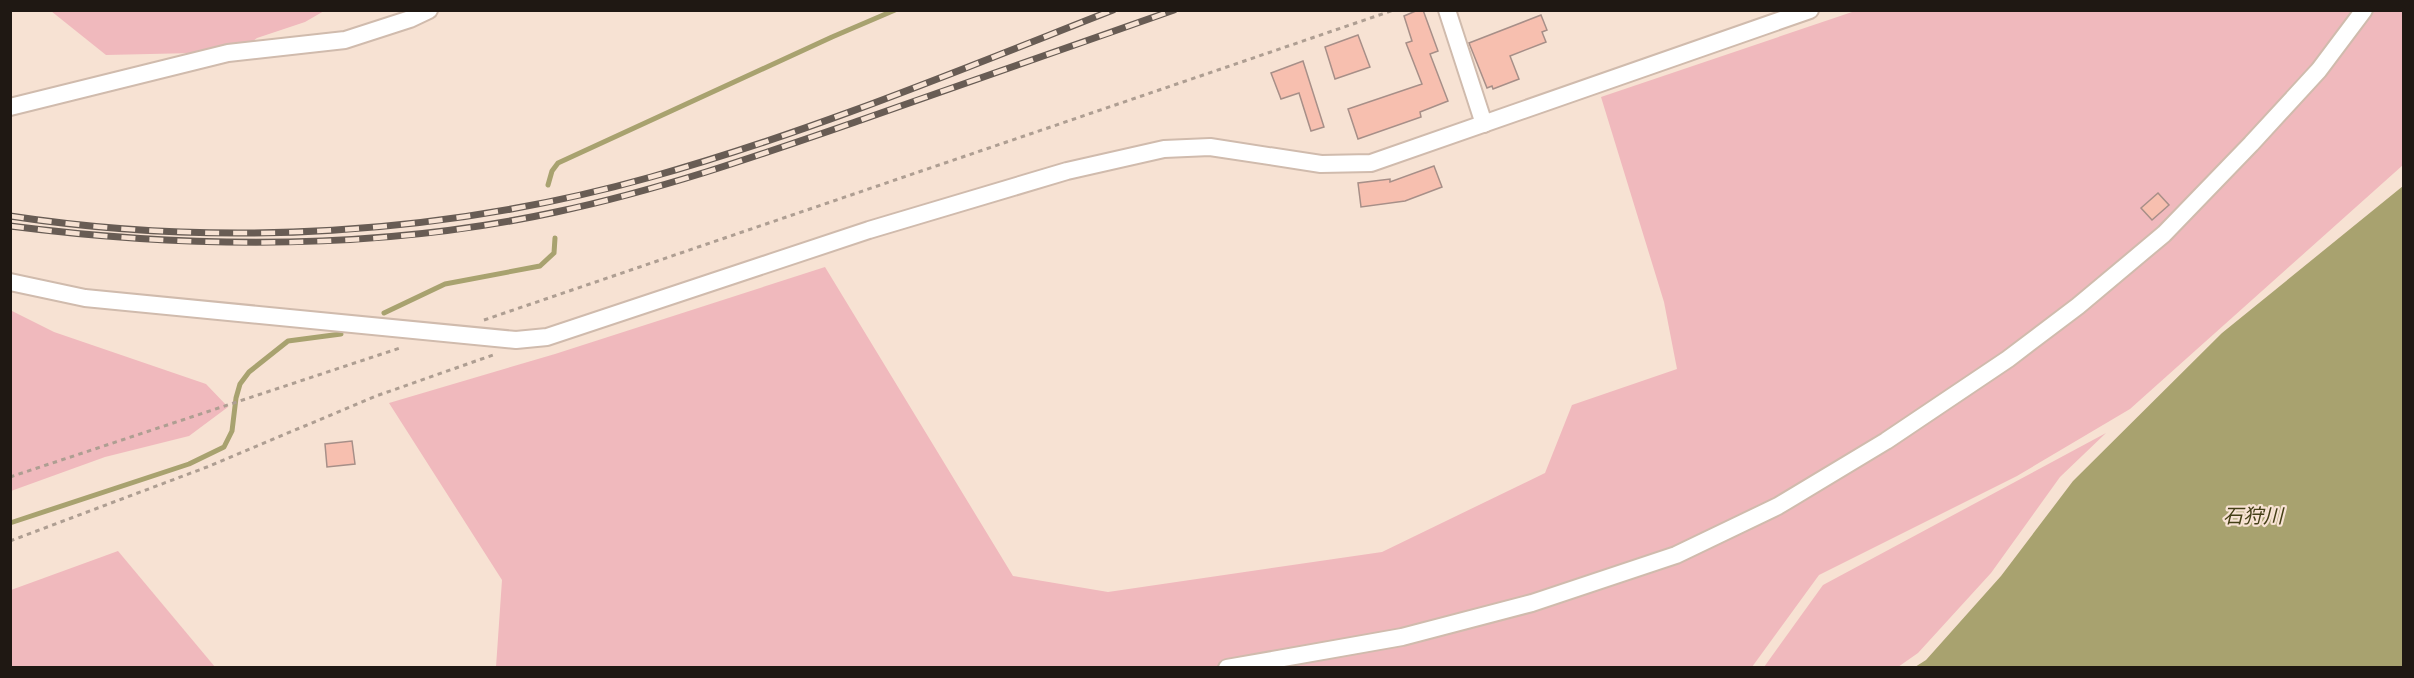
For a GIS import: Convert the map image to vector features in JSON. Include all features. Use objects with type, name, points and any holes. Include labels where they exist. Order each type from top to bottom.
[{"type":"street","points":[[10,107],[228,53],[345,40],[410,19],[429,10]]},
{"type":"street","points":[[1447,10],[1484,124]]},
{"type":"street","points":[[10,282],[85,298],[516,340],[547,337],[869,230],[1067,171],[1164,149],[1210,147],[1321,164],[1371,164],[1810,10]]},
{"type":"street","points":[[1227,668],[1402,637],[1532,603],[1676,555],[1778,506],[1895,434],[2008,359],[2078,306],[2164,234],[2319,70],[2364,10]]},
{"type":"path","points":[[481,320],[1394,10]]},
{"type":"path","points":[[10,541],[207,467],[376,396],[503,351],[516,340]]},
{"type":"path","points":[[10,477],[403,347]]},
{"type":"shaded area","points":[[51,11],[324,11],[305,22],[257,38],[238,52],[106,55]]},
{"type":"shaded area","points":[[1855,11],[2403,11],[2403,165],[2130,409],[2017,476],[1819,575],[1752,667],[496,667],[502,580],[389,403],[555,354],[825,267],[1013,576],[1108,592],[1382,552],[1545,473],[1572,405],[1677,369],[1664,302],[1601,97]]},
{"type":"shaded area","points":[[10,310],[54,332],[206,384],[228,407],[189,436],[105,457],[11,491]]},
{"type":"shaded area","points":[[2106,433],[2060,477],[1991,573],[1918,653],[1898,667],[1764,667],[1823,585]]},
{"type":"shaded area","points":[[118,551],[215,667],[11,667],[11,590]]},
{"type":"water","name":"石狩川","points":[[2403,186],[2403,667],[1915,667],[1926,660],[2001,576],[2073,481],[2222,333]]},
{"type":"building","points":[[1423,10],[1438,51],[1430,54],[1448,101],[1420,112],[1421,117],[1358,139],[1348,109],[1422,84],[1406,43],[1412,41],[1404,16]]},
{"type":"building","points":[[1541,15],[1547,30],[1542,32],[1546,42],[1510,56],[1519,79],[1493,89],[1492,86],[1487,88],[1469,43]]},
{"type":"building","points":[[1358,35],[1370,67],[1335,79],[1325,47]]},
{"type":"building","points":[[1303,61],[1324,127],[1311,131],[1299,93],[1281,99],[1271,73]]},
{"type":"building","points":[[1434,166],[1442,187],[1405,201],[1361,207],[1358,183],[1390,179],[1390,182]]},
{"type":"building","points":[[2158,193],[2169,205],[2152,220],[2141,208]]},
{"type":"building","points":[[352,441],[355,464],[327,467],[325,444]]},
{"type":"waterway","points":[[548,185],[552,171],[558,163],[895,10]]},
{"type":"waterway","points":[[384,313],[445,284],[540,266],[554,253],[555,238]]},
{"type":"waterway","points":[[10,523],[189,464],[224,447],[232,431],[240,384],[249,372],[288,341],[341,334]]},
{"type":"railway","points":[[10,216],[90,226],[170,232],[251,233],[332,230],[413,223],[494,212],[573,197],[710,160],[884,100],[1113,10]]},
{"type":"railway","points":[[10,226],[147,239],[284,242],[352,240],[488,225],[595,203],[710,171],[1174,10]]}]
